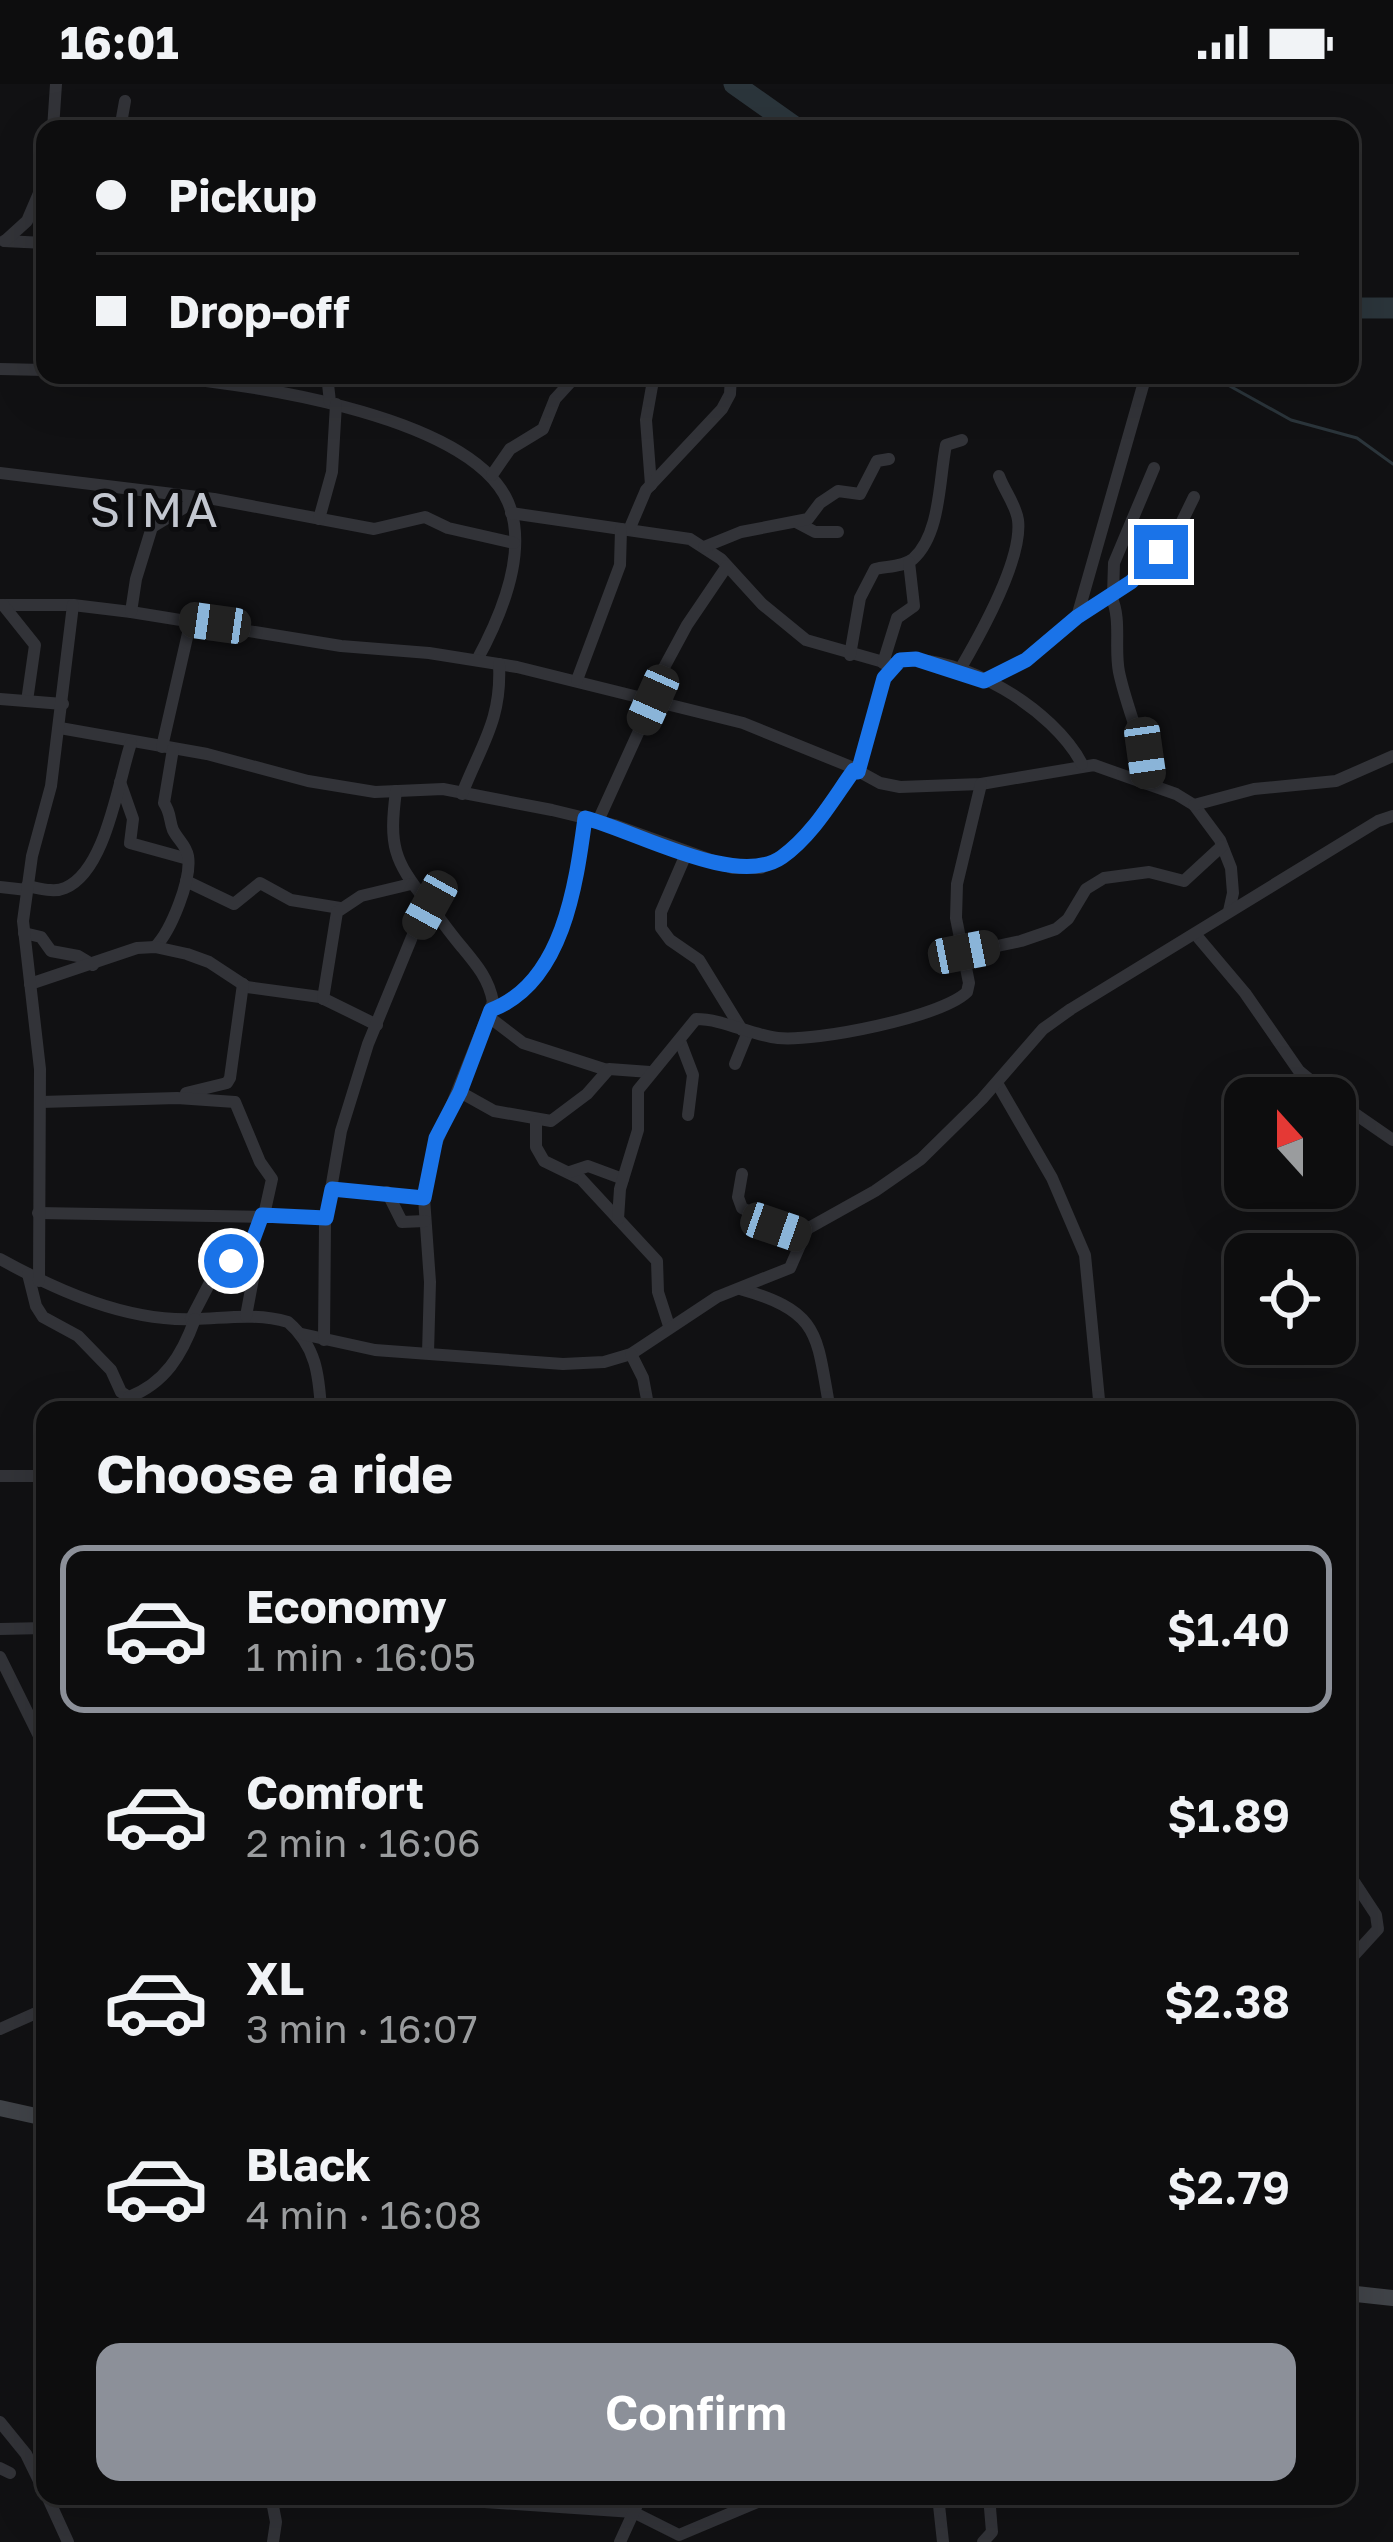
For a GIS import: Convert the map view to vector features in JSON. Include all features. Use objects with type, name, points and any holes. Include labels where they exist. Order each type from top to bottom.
[{"type":"main road","points":[[0,2108],[36,2116]]},
{"type":"main road","points":[[1356,2294],[1393,2298]]},
{"type":"street","points":[[54,120],[56,84]]},
{"type":"street","points":[[122,120],[125,101]]},
{"type":"street","points":[[3,240],[32,212],[36,202]]},
{"type":"street","points":[[32,212],[36,222]]},
{"type":"street","points":[[3,240],[36,242]]},
{"type":"street","points":[[0,369],[36,370]]},
{"type":"street","points":[[229,384],[388,418],[492,475],[512,513],[514,543],[501,608],[477,660]]},
{"type":"street","points":[[319,519],[332,472],[329,384]]},
{"type":"street","points":[[492,475],[510,448],[543,429],[562,384]]},
{"type":"street","points":[[652,384],[646,420],[652,485]]},
{"type":"street","points":[[577,680],[620,566],[625,530],[636,506],[722,409],[731,384]]},
{"type":"street","points":[[1077,617],[1143,384]]},
{"type":"street","points":[[60,728],[375,792],[443,789],[592,819],[733,868],[760,868],[781,858],[806,836],[856,771],[897,618],[914,606],[909,562],[928,535],[946,445],[962,440]]},
{"type":"street","points":[[704,547],[741,532],[808,519],[838,491],[860,494],[877,461],[889,459]]},
{"type":"street","points":[[1149,783],[1145,753],[1119,671],[1112,596],[1114,562],[1154,468]]},
{"type":"street","points":[[0,473],[201,498],[374,529],[425,517],[448,528],[514,543]]},
{"type":"street","points":[[958,671],[1007,578],[1018,532],[1015,509],[999,476]]},
{"type":"street","points":[[984,681],[1026,660],[1077,617],[1112,596],[1172,542],[1194,497]]},
{"type":"street","points":[[131,612],[152,527],[201,498]]},
{"type":"street","points":[[512,513],[690,539],[727,566],[799,635],[850,655],[888,664],[916,659],[984,681],[1031,704],[1054,723],[1082,764]]},
{"type":"street","points":[[796,522],[815,532],[838,532]]},
{"type":"street","points":[[850,655],[860,598],[875,569],[909,562]]},
{"type":"street","points":[[490,1013],[530,988],[544,964],[568,904],[592,819],[650,699],[709,589],[727,566]]},
{"type":"street","points":[[2,605],[73,605],[341,646],[499,664],[743,723],[880,783],[900,787],[981,784],[1082,764],[1117,771],[1194,805],[1222,846],[1233,876],[1229,911]]},
{"type":"street","points":[[2,605],[35,645],[27,701]]},
{"type":"street","points":[[73,605],[60,728],[27,888],[24,933],[40,1102],[33,1277],[36,1306],[43,1317],[78,1336],[136,1401]]},
{"type":"street","points":[[155,947],[173,924],[188,859],[164,803],[168,748],[191,620]]},
{"type":"street","points":[[462,794],[494,727],[499,664]]},
{"type":"street","points":[[0,700],[63,704]]},
{"type":"street","points":[[0,887],[59,890],[88,870],[100,851],[131,742]]},
{"type":"street","points":[[1194,805],[1254,789],[1336,781],[1393,756]]},
{"type":"street","points":[[119,782],[133,819],[130,843],[188,859]]},
{"type":"street","points":[[618,1219],[622,1179],[638,1130],[638,1090],[696,1019],[785,1039],[820,1036],[938,1011],[967,992],[956,918],[957,884],[981,784]]},
{"type":"street","points":[[396,791],[393,845],[397,861],[487,980],[494,1002],[460,1092],[436,1138],[424,1198],[430,1282],[428,1353]]},
{"type":"street","points":[[302,1334],[375,1350],[563,1364],[604,1362],[631,1354],[669,1326],[739,1288],[790,1268],[802,1236],[817,1221],[875,1191],[921,1159],[1043,1029],[1229,911],[1393,816]]},
{"type":"street","points":[[964,952],[1056,929],[1086,889],[1104,878],[1149,872],[1184,881],[1222,846]]},
{"type":"street","points":[[687,852],[661,912],[661,928],[699,960],[746,1032]]},
{"type":"street","points":[[185,880],[234,904],[260,883],[291,900],[340,908]]},
{"type":"street","points":[[323,999],[332,927],[340,908],[361,896],[411,884]]},
{"type":"street","points":[[324,1340],[326,1218],[341,1131],[377,1025],[430,905]]},
{"type":"street","points":[[24,933],[41,937],[51,951],[78,956],[93,965]]},
{"type":"street","points":[[1196,935],[1306,1077]]},
{"type":"street","points":[[30,984],[137,948],[155,947],[209,962],[243,984],[323,999],[377,1025]]},
{"type":"street","points":[[177,1098],[227,1083],[243,984]]},
{"type":"street","points":[[490,1013],[524,1043],[608,1070]]},
{"type":"street","points":[[735,1064],[746,1032]]},
{"type":"street","points":[[680,1041],[693,1076],[688,1115]]},
{"type":"street","points":[[460,1092],[486,1108],[536,1120],[559,1118],[613,1067],[650,1072]]},
{"type":"street","points":[[997,1083],[1052,1178],[1085,1255],[1099,1401]]},
{"type":"street","points":[[40,1102],[233,1101],[272,1179],[250,1250],[219,1265],[167,1374],[152,1388],[124,1393]]},
{"type":"street","points":[[1356,1115],[1393,1141]]},
{"type":"street","points":[[536,1120],[539,1155],[551,1167],[581,1179],[657,1261],[658,1292],[669,1326]]},
{"type":"street","points":[[570,1172],[587,1166],[622,1179]]},
{"type":"street","points":[[742,1174],[738,1197],[742,1208],[802,1236]]},
{"type":"street","points":[[332,1189],[424,1198]]},
{"type":"street","points":[[387,1192],[403,1222],[425,1221]]},
{"type":"street","points":[[38,1213],[326,1218]]},
{"type":"street","points":[[246,1316],[255,1268],[250,1250]]},
{"type":"street","points":[[0,1259],[69,1294],[145,1315],[246,1316],[288,1322],[311,1348],[321,1401]]},
{"type":"street","points":[[739,1288],[774,1298],[814,1331],[828,1401]]},
{"type":"street","points":[[631,1354],[647,1401]]},
{"type":"street","points":[[120,1401],[124,1393]]},
{"type":"street","points":[[0,1476],[36,1476]]},
{"type":"street","points":[[0,1629],[36,1628]]},
{"type":"street","points":[[0,1657],[36,1730]]},
{"type":"street","points":[[1356,1885],[1376,1915],[1378,1928],[1356,1953]]},
{"type":"street","points":[[0,2029],[36,2013]]},
{"type":"street","points":[[0,2422],[36,2474]]},
{"type":"street","points":[[51,2505],[68,2542]]},
{"type":"street","points":[[273,2505],[274,2542]]},
{"type":"street","points":[[529,2505],[633,2512],[680,2535],[751,2505]]},
{"type":"street","points":[[620,2542],[636,2505]]},
{"type":"street","points":[[939,2505],[943,2542]]},
{"type":"street","points":[[983,2542],[992,2532],[991,2505]]},
{"type":"waterway","points":[[734,84],[785,120]]},
{"type":"waterway","points":[[1359,308],[1393,308]]},
{"type":"waterway","points":[[1226,384],[1291,420],[1357,438],[1393,464]]},
{"type":"district","name":"SIMA","points":[[155,510]]},
{"type":"route","points":[[231,1261],[248,1253],[262,1215],[326,1218],[332,1189],[424,1198],[436,1138],[460,1092],[491,1010],[530,988],[560,929],[585,818],[733,868],[760,868],[781,858],[806,836],[854,770],[858,772],[884,678],[900,660],[916,659],[984,681],[1026,660],[1077,617],[1131,582],[1161,552]]}]
